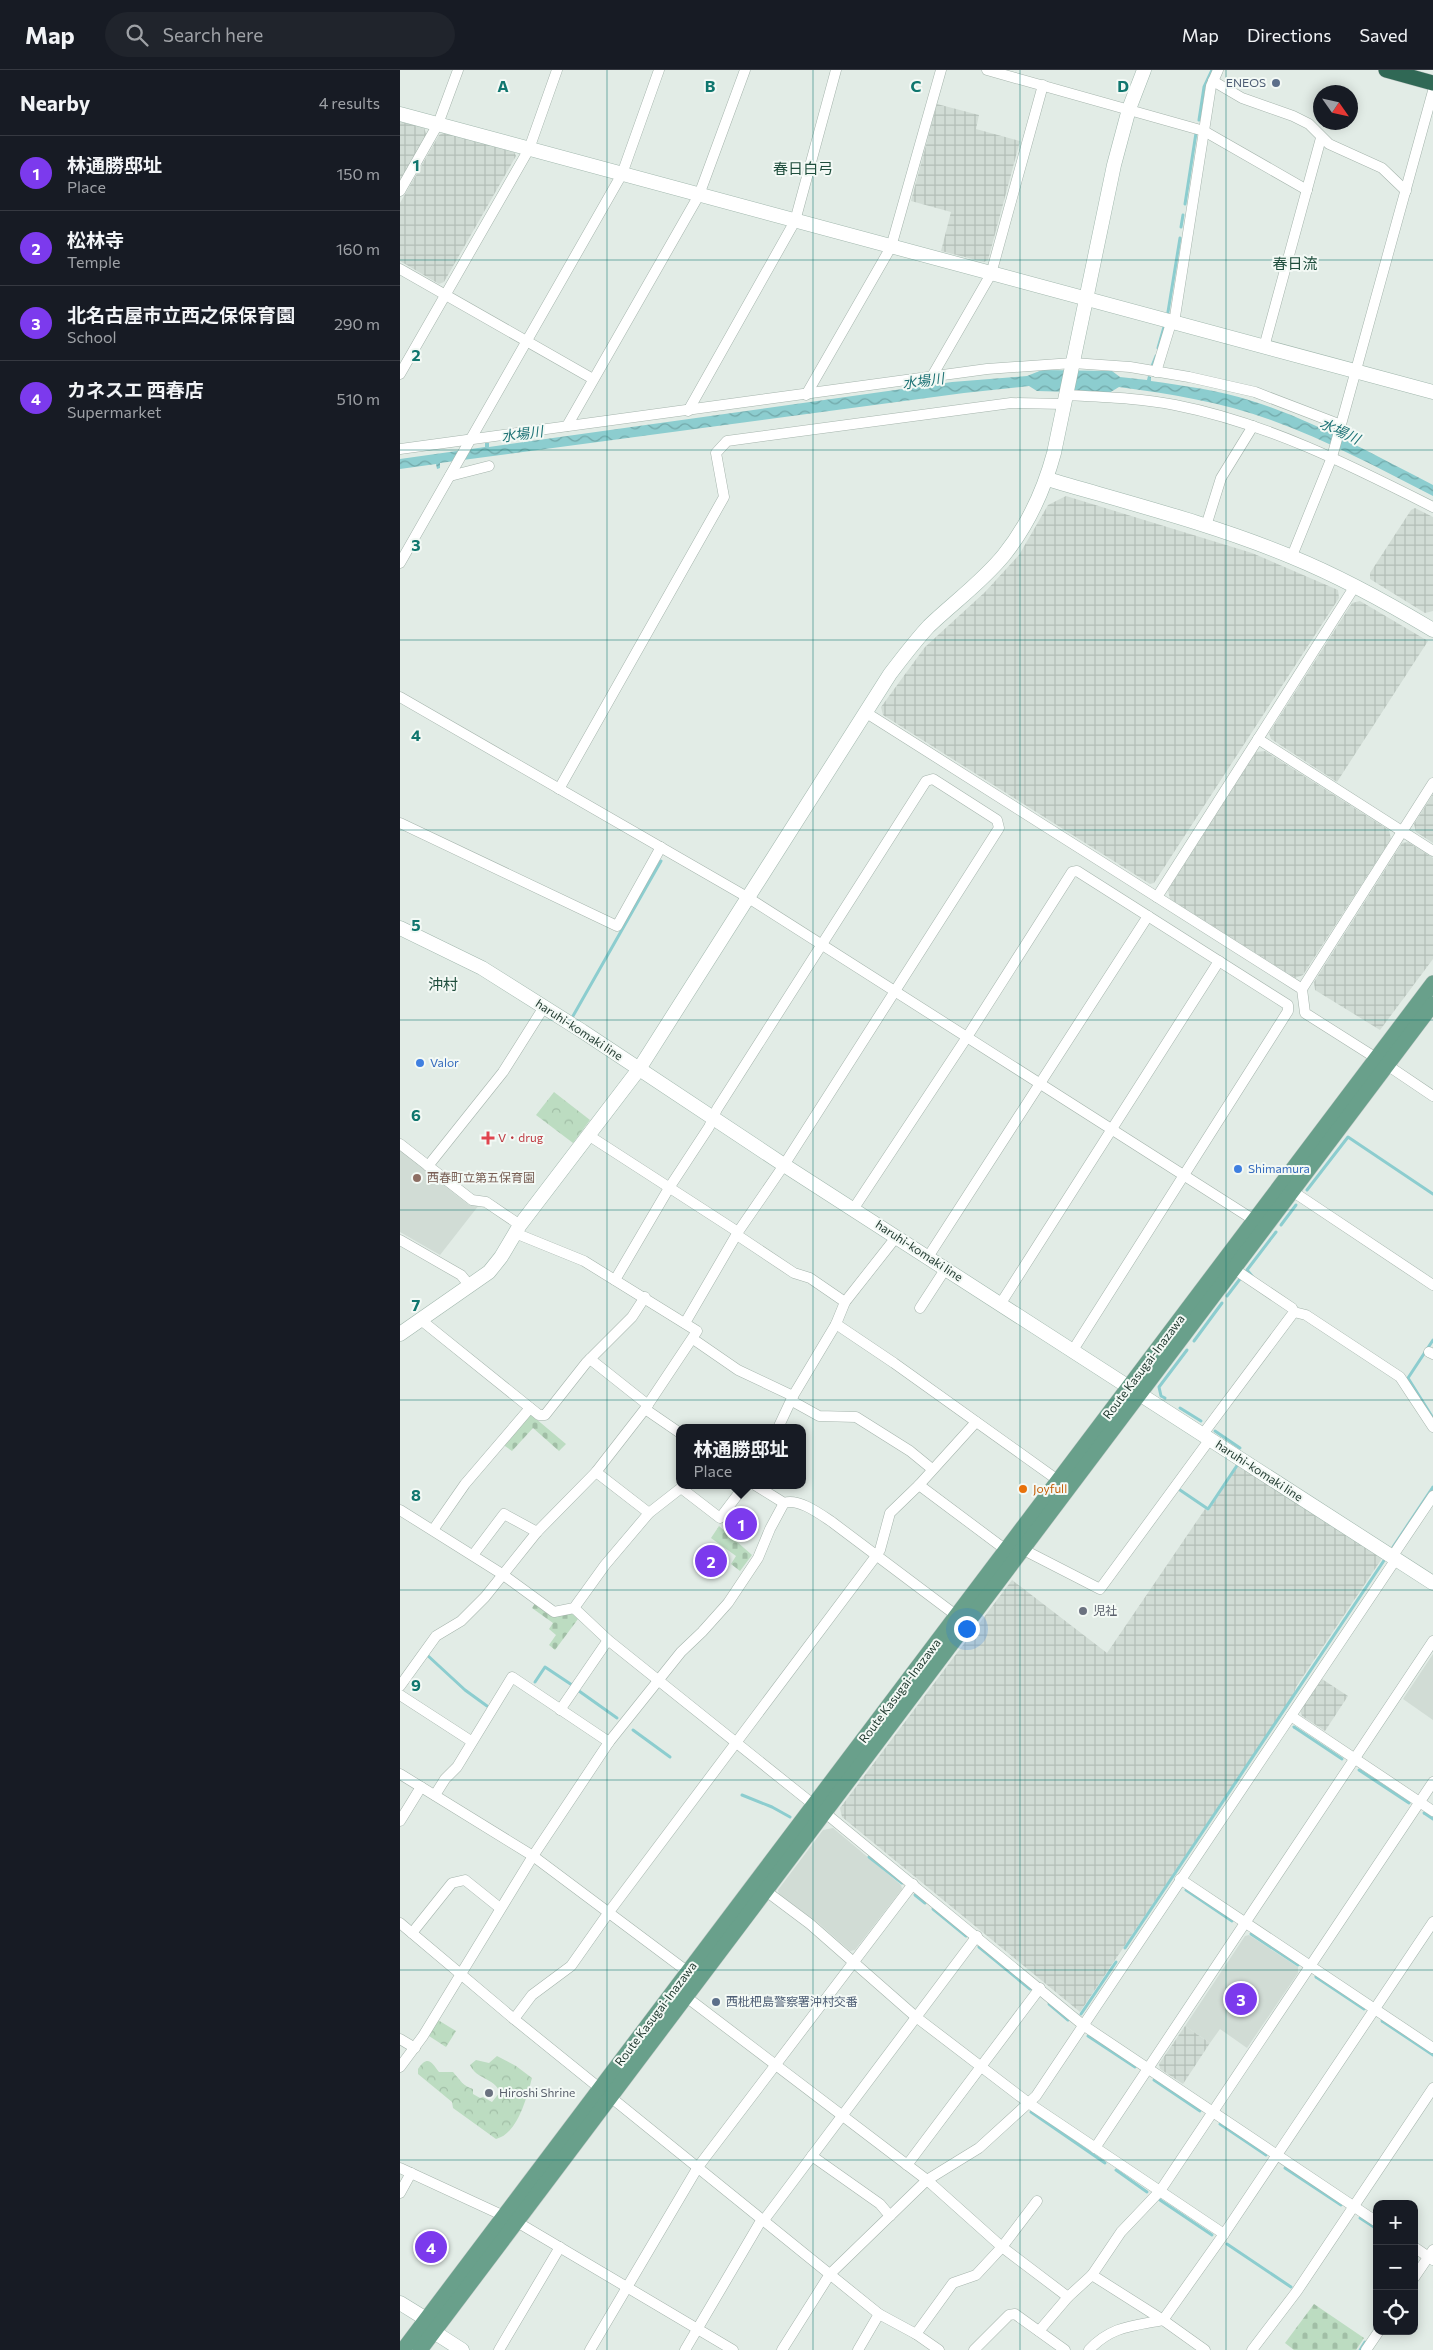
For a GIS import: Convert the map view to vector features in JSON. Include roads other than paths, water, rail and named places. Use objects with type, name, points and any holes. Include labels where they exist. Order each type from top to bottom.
[{"type":"highway","points":[[1386,70],[1433,83]]},
{"type":"highway","points":[[1401,70],[1433,78]]},
{"type":"main road","name":"Route Kasugai-Inazawa","points":[[403,2350],[430,2325],[606,2092],[685,1996],[766,1891],[819,1808],[1006,1550],[1059,1481],[1234,1269],[1292,1191],[1433,983]]},
{"type":"main road","name":"Route Kasugai-Inazawa","points":[[606,2092],[688,1972],[1022,1549],[1254,1220],[1381,1062],[1433,1004]]},
{"type":"main road","name":"Route Kasugai-Inazawa","points":[[420,2350],[430,2325]]},
{"type":"street","points":[[400,191],[438,124],[458,70]]},
{"type":"street","points":[[400,374],[529,148],[557,70]]},
{"type":"street","points":[[400,563],[622,174],[659,70]]},
{"type":"street","points":[[567,426],[699,195],[744,70]]},
{"type":"street","points":[[688,411],[795,221],[836,70]]},
{"type":"street","points":[[806,395],[891,247],[941,70]]},
{"type":"street","points":[[987,70],[1204,130],[1307,190]]},
{"type":"street","points":[[400,1334],[489,1272],[518,1229],[638,1069],[890,674],[913,644],[991,570],[1005,554],[1034,508],[1047,479],[1114,165],[1129,109],[1144,70]]},
{"type":"street","points":[[1156,372],[1172,323],[1204,130],[1213,81],[1218,70]]},
{"type":"street","points":[[1213,81],[1242,98],[1294,116],[1309,124],[1329,144],[1382,168],[1406,191]]},
{"type":"street","points":[[931,378],[991,274],[1043,85]]},
{"type":"street","points":[[1292,556],[1333,454],[1341,428],[1433,91]]},
{"type":"street","points":[[400,114],[1085,300],[1433,392]]},
{"type":"street","points":[[1264,347],[1321,138]]},
{"type":"street","points":[[400,269],[593,379]]},
{"type":"street","points":[[400,449],[470,442],[567,426],[987,369],[1073,363],[1130,367],[1189,376],[1255,392],[1341,428]]},
{"type":"street","points":[[559,789],[724,497],[716,453],[728,441],[1011,403],[1065,399],[1175,405],[1253,426],[1333,454],[1433,506]]},
{"type":"street","points":[[1206,526],[1220,478],[1253,426]]},
{"type":"street","points":[[451,474],[489,466]]},
{"type":"street","points":[[1047,479],[1206,526],[1292,556],[1355,586],[1432,628]]},
{"type":"street","points":[[1157,897],[1355,586]]},
{"type":"street","points":[[400,697],[747,897],[1254,1220]]},
{"type":"street","points":[[865,712],[1302,989]]},
{"type":"street","points":[[1258,739],[1433,851]]},
{"type":"street","points":[[615,1280],[669,1188],[714,1118],[717,1109],[926,781],[933,779],[997,820],[999,828],[784,1165],[737,1234],[685,1323]]},
{"type":"street","points":[[1433,783],[1302,989],[1305,1013],[1433,1096]]},
{"type":"street","points":[[400,823],[617,926],[661,848]]},
{"type":"street","points":[[854,1208],[967,1037],[1072,872],[1077,871],[1288,1005],[1288,1011],[1073,1350]]},
{"type":"street","points":[[928,1257],[1148,916]]},
{"type":"street","name":"haruhi-komaki line","points":[[400,928],[482,968],[544,1007],[784,1165],[854,1208],[1433,1583]]},
{"type":"street","points":[[1001,1303],[1219,961]]},
{"type":"street","points":[[428,1166],[502,1072],[544,1007]]},
{"type":"street","points":[[588,1135],[794,1273],[810,1278],[845,1302]]},
{"type":"street","points":[[400,1144],[472,1200],[486,1202],[518,1229],[584,1261],[645,1297],[697,1331],[646,1407],[596,1472],[537,1532],[485,1597],[461,1621],[436,1636],[400,1686]]},
{"type":"street","points":[[1292,1191],[1433,1285]]},
{"type":"street","points":[[780,1424],[792,1399],[836,1324],[845,1302],[897,1236]]},
{"type":"street","points":[[400,1240],[462,1275],[470,1286]]},
{"type":"street","points":[[920,1308],[946,1268]]},
{"type":"street","points":[[1234,1269],[1292,1308],[1294,1312],[1306,1315],[1400,1377],[1433,1426]]},
{"type":"street","points":[[420,1320],[539,1415],[545,1415],[590,1359],[632,1317],[645,1297]]},
{"type":"street","points":[[1022,1549],[1100,1589],[1294,1312]]},
{"type":"street","points":[[836,1324],[1059,1481]]},
{"type":"street","points":[[693,1338],[738,1370],[819,1416],[856,1417],[910,1451],[932,1469]]},
{"type":"street","points":[[590,1359],[676,1430]]},
{"type":"street","points":[[433,1530],[465,1484],[530,1408]]},
{"type":"street","points":[[514,2019],[532,1995],[571,1966],[609,1912],[876,1556],[880,1550],[890,1513],[919,1485],[976,1422]]},
{"type":"street","points":[[596,1472],[649,1513]]},
{"type":"street","points":[[919,1485],[1006,1550]]},
{"type":"street","points":[[400,1512],[473,1555],[554,1612],[574,1608],[605,1565],[649,1513],[679,1489]]},
{"type":"street","points":[[684,1489],[720,1518],[742,1489]]},
{"type":"street","points":[[761,1489],[784,1503],[789,1502],[811,1509],[832,1522],[957,1616]]},
{"type":"street","points":[[782,2350],[830,2274],[928,2180],[979,2148],[1030,2104],[1291,1716],[1433,1496]]},
{"type":"street","points":[[400,2067],[415,2048],[500,1908],[609,1742],[658,1679],[728,1602],[758,1558],[770,1529],[784,1503]]},
{"type":"street","points":[[473,1555],[504,1514],[537,1532]]},
{"type":"street","points":[[574,1608],[608,1640],[913,1884],[1083,2025],[1373,2219]]},
{"type":"street","points":[[560,1710],[608,1640]]},
{"type":"street","points":[[1096,2148],[1433,1641]]},
{"type":"street","points":[[436,1794],[445,1779],[457,1767],[512,1677],[609,1742]]},
{"type":"street","points":[[400,1695],[472,1740]]},
{"type":"street","points":[[1291,1716],[1433,1811]]},
{"type":"street","points":[[400,1774],[436,1794],[533,1856],[688,1972]]},
{"type":"street","points":[[1039,2331],[1068,2297],[1092,2275],[1120,2232],[1160,2191],[1433,1782]]},
{"type":"street","points":[[400,1821],[421,1787]]},
{"type":"street","points":[[1180,1879],[1433,2048]]},
{"type":"street","points":[[412,1933],[452,1883],[465,1880],[500,1908]]},
{"type":"street","points":[[590,2350],[626,2286],[698,2167],[913,1884]]},
{"type":"street","points":[[766,1891],[810,1924],[916,2017],[1030,2104],[1224,2234]]},
{"type":"street","points":[[1089,2350],[1099,2339],[1114,2330],[1163,2320],[1224,2234],[1433,1922]]},
{"type":"street","points":[[400,1923],[514,2019],[879,2314],[916,2334],[934,2349]]},
{"type":"street","points":[[685,2350],[763,2220],[976,1936]]},
{"type":"street","points":[[907,2165],[1040,1988]]},
{"type":"street","points":[[685,1996],[928,2180],[1002,2247],[1068,2297]]},
{"type":"street","points":[[400,2039],[415,2048]]},
{"type":"street","points":[[1252,2350],[1297,2291],[1433,2088]]},
{"type":"street","points":[[812,2156],[880,2204],[890,2216]]},
{"type":"street","points":[[400,2168],[510,2219],[733,2350]]},
{"type":"street","points":[[400,2193],[411,2173]]},
{"type":"street","points":[[916,2334],[952,2283],[976,2275],[1002,2247],[1037,2201]]},
{"type":"street","points":[[499,2350],[560,2247]]},
{"type":"street","points":[[1418,2249],[1432,2256],[1418,2273]]},
{"type":"street","points":[[1092,2275],[1163,2320],[1205,2350]]},
{"type":"street","points":[[400,2303],[462,2350]]},
{"type":"street","points":[[858,2350],[879,2314]]},
{"type":"street","points":[[974,2350],[1008,2315],[1015,2314],[1065,2350]]},
{"type":"street","points":[[1366,2350],[1376,2335]]},
{"type":"water","points":[[1042,370],[1112,371],[1120,377],[1147,380],[1148,376],[1151,377],[1151,381],[1240,397],[1321,428],[1433,485],[1433,496],[1333,446],[1271,420],[1234,408],[1196,399],[1119,387],[1109,393],[1037,391],[1029,386],[964,393],[440,463],[440,468],[437,469],[436,464],[400,469],[400,459],[485,447],[485,443],[489,443],[489,447],[952,382],[1027,376]]},
{"type":"waterway","points":[[1199,120],[1204,87],[1212,70]]},
{"type":"waterway","points":[[1185,204],[1196,133]]},
{"type":"waterway","points":[[1181,227],[1183,215]]},
{"type":"waterway","points":[[1168,312],[1180,238]]},
{"type":"waterway","points":[[1158,348],[1164,327]]},
{"type":"waterway","points":[[1152,366],[1156,356]]},
{"type":"waterway","points":[[573,1016],[661,861]]},
{"type":"waterway","points":[[1307,1190],[1348,1137],[1433,1194]]},
{"type":"waterway","points":[[1281,1225],[1296,1205]]},
{"type":"waterway","points":[[1252,1276],[1247,1270],[1276,1232]]},
{"type":"waterway","points":[[1227,1296],[1240,1279]]},
{"type":"waterway","points":[[1194,1341],[1222,1303]]},
{"type":"waterway","points":[[1433,1340],[1408,1378],[1433,1418]]},
{"type":"waterway","points":[[1165,1398],[1161,1396],[1159,1387],[1187,1350]]},
{"type":"waterway","points":[[1180,1408],[1201,1421]]},
{"type":"waterway","points":[[1215,1431],[1240,1448]]},
{"type":"waterway","points":[[1180,1490],[1208,1509],[1238,1464]]},
{"type":"waterway","points":[[1393,1547],[1433,1487]]},
{"type":"waterway","points":[[1125,1948],[1385,1559]]},
{"type":"waterway","points":[[426,1654],[465,1690],[487,1706]]},
{"type":"waterway","points":[[535,1682],[545,1667],[572,1685]]},
{"type":"waterway","points":[[579,1691],[617,1718]]},
{"type":"waterway","points":[[1294,1727],[1342,1759]]},
{"type":"waterway","points":[[633,1730],[670,1757]]},
{"type":"waterway","points":[[1359,1770],[1409,1803]]},
{"type":"waterway","points":[[742,1795],[772,1807],[790,1817]]},
{"type":"waterway","points":[[1424,1813],[1433,1819]]},
{"type":"waterway","points":[[869,1857],[902,1883]]},
{"type":"waterway","points":[[1186,1890],[1232,1921]]},
{"type":"waterway","points":[[915,1895],[925,1903]]},
{"type":"waterway","points":[[933,1909],[966,1936]]},
{"type":"waterway","points":[[1251,1934],[1298,1965]]},
{"type":"waterway","points":[[979,1947],[1030,1989]]},
{"type":"waterway","points":[[1081,2014],[1116,1962]]},
{"type":"waterway","points":[[1316,1977],[1364,2009]]},
{"type":"waterway","points":[[1049,2004],[1068,2020]]},
{"type":"waterway","points":[[1382,2021],[1433,2055]]},
{"type":"waterway","points":[[1088,2036],[1135,2067]]},
{"type":"waterway","points":[[1154,2080],[1200,2111]]},
{"type":"waterway","points":[[1031,2112],[1105,2163]]},
{"type":"waterway","points":[[1220,2124],[1266,2155]]},
{"type":"waterway","points":[[1285,2168],[1341,2205]]},
{"type":"waterway","points":[[1116,2170],[1147,2192]]},
{"type":"waterway","points":[[1160,2200],[1212,2235]]},
{"type":"waterway","points":[[1360,2218],[1373,2226]]},
{"type":"waterway","points":[[1227,2244],[1291,2287]]},
{"type":"waterway","points":[[1360,2350],[1365,2342]]},
{"type":"place","name":"ENEOS","points":[[1276,83]]},
{"type":"place","name":"Valor","points":[[420,1063]]},
{"type":"place","name":"V・drug","points":[[488,1138]]},
{"type":"place","name":"Shimamura","points":[[1238,1169]]},
{"type":"place","name":"西春町立第五保育園","points":[[417,1178]]},
{"type":"place","name":"Joyfull","points":[[1023,1489]]},
{"type":"place","name":"林通勝邸址","points":[[741,1524]]},
{"type":"place","name":"松林寺","points":[[711,1561]]},
{"type":"place","name":"児社","points":[[1083,1611]]},
{"type":"place","name":"北名古屋市立西之保保育園","points":[[1241,1999]]},
{"type":"place","name":"西枇杷島警察署沖村交番","points":[[716,2002]]},
{"type":"place","name":"Hiroshi Shrine","points":[[489,2093]]},
{"type":"place","name":"カネスエ 西春店","points":[[431,2247]]},
{"type":"district","name":"春日白弓","points":[[803,169]]},
{"type":"district","name":"春日流","points":[[1295,264]]},
{"type":"district","name":"沖村","points":[[443,985]]},
{"type":"water label","name":"水場川","points":[[923,381]]},
{"type":"water label","name":"水場川","points":[[1340,431]]},
{"type":"water label","name":"水場川","points":[[522,434]]}]
